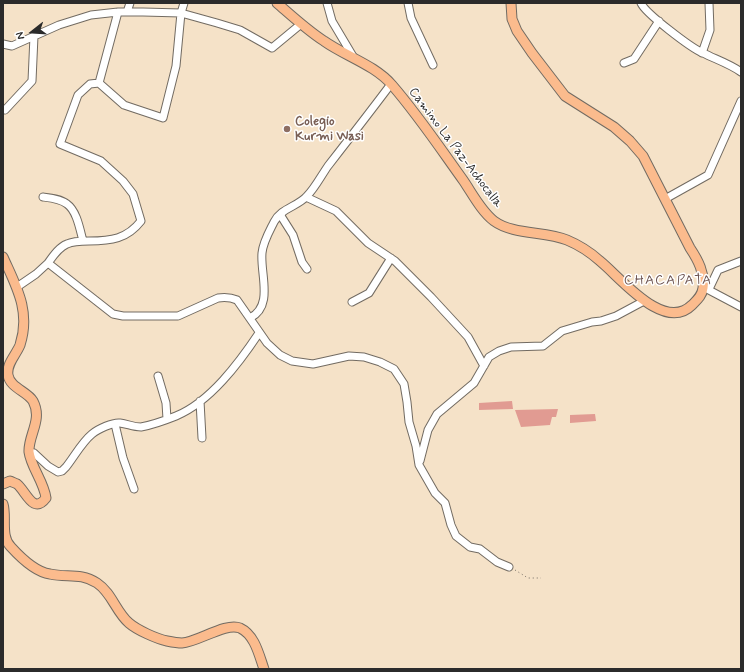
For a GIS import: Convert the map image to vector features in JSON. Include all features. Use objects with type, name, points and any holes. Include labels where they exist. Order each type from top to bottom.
[{"type":"main road","name":"Camino La Paz-Achocalla","points":[[277,3],[324,42],[354,58],[391,84],[483,209],[494,221],[510,228],[566,240],[584,248],[601,261],[644,301],[665,313],[689,309],[706,288]]},
{"type":"main road","points":[[511,3],[512,18],[517,31],[565,96],[614,127],[630,141],[643,156],[698,261],[706,288]]},
{"type":"main road","points":[[3,257],[17,286],[24,314],[20,345],[7,371],[8,378],[11,383],[33,401],[36,412],[36,425],[29,452],[45,490],[46,498],[43,502],[37,504],[31,502],[17,485],[10,481],[3,484]]},
{"type":"main road","points":[[3,504],[6,519],[6,540],[10,546],[39,570],[50,574],[70,575],[86,578],[98,584],[110,596],[129,623],[142,631],[165,641],[182,643],[198,639],[224,628],[240,628],[248,635],[256,646],[264,669]]},
{"type":"street","points":[[127,12],[130,3]]},
{"type":"street","points":[[17,286],[36,274],[48,263],[54,254],[67,244],[83,241],[101,241],[121,238],[136,228],[141,221],[133,194],[123,181],[101,161],[60,144],[78,95],[90,84],[99,83],[124,105],[163,118],[176,66],[184,3]]},
{"type":"street","points":[[327,3],[332,21],[354,58]]},
{"type":"street","points":[[408,3],[411,18],[433,65]]},
{"type":"street","points":[[642,3],[643,8],[691,47],[741,72]]},
{"type":"street","points":[[702,53],[710,30],[709,3]]},
{"type":"street","points":[[99,83],[118,12]]},
{"type":"street","points":[[3,44],[12,46],[60,25],[91,15],[118,12],[182,14],[240,30],[272,48],[301,24]]},
{"type":"street","points":[[624,63],[634,59],[659,21]]},
{"type":"street","points":[[5,110],[32,81],[34,36]]},
{"type":"street","points":[[250,318],[256,315],[263,300],[263,245],[275,220],[282,213],[306,197],[391,84]]},
{"type":"street","points":[[665,199],[708,175],[741,101]]},
{"type":"street","points":[[306,197],[336,211],[368,243],[391,258],[431,297],[468,337],[484,366]]},
{"type":"street","points":[[43,198],[55,199],[68,204],[77,218],[83,241]]},
{"type":"street","points":[[282,213],[281,216],[293,235],[302,262],[307,269]]},
{"type":"street","points":[[352,302],[368,293],[391,258]]},
{"type":"street","points":[[741,261],[718,270],[706,288],[741,307]]},
{"type":"street","points":[[48,263],[113,314],[123,316],[178,316],[218,298],[232,297],[237,300],[267,344],[280,355],[292,361],[313,364],[349,356],[370,359],[394,369],[404,384],[408,402],[409,422],[416,446],[419,465],[435,494],[445,503],[451,525],[456,536],[470,547],[480,549],[497,562],[509,567]]},
{"type":"street","points":[[419,465],[428,430],[437,414],[474,383],[489,357],[499,350],[511,347],[543,346],[562,331],[608,319],[644,301]]},
{"type":"street","points":[[29,452],[34,453],[48,466],[58,472],[62,471],[93,433],[115,424],[121,423],[134,427],[142,426],[177,415],[209,394],[241,359],[259,333]]},
{"type":"street","points":[[158,376],[166,403],[167,419]]},
{"type":"street","points":[[200,401],[202,438]]},
{"type":"street","points":[[115,424],[123,458],[134,489]]},
{"type":"path","points":[[509,567],[528,578],[542,578]]},
{"type":"building","points":[[512,401],[513,409],[479,410],[479,403]]},
{"type":"building","points":[[558,409],[556,417],[552,417],[550,425],[521,427],[515,410]]},
{"type":"building","points":[[595,414],[596,421],[570,423],[570,415]]},
{"type":"place","name":"Colegio Kurmi Wasi","points":[[287,129]]},
{"type":"district","name":"CHACAPATA","points":[[668,281]]}]
